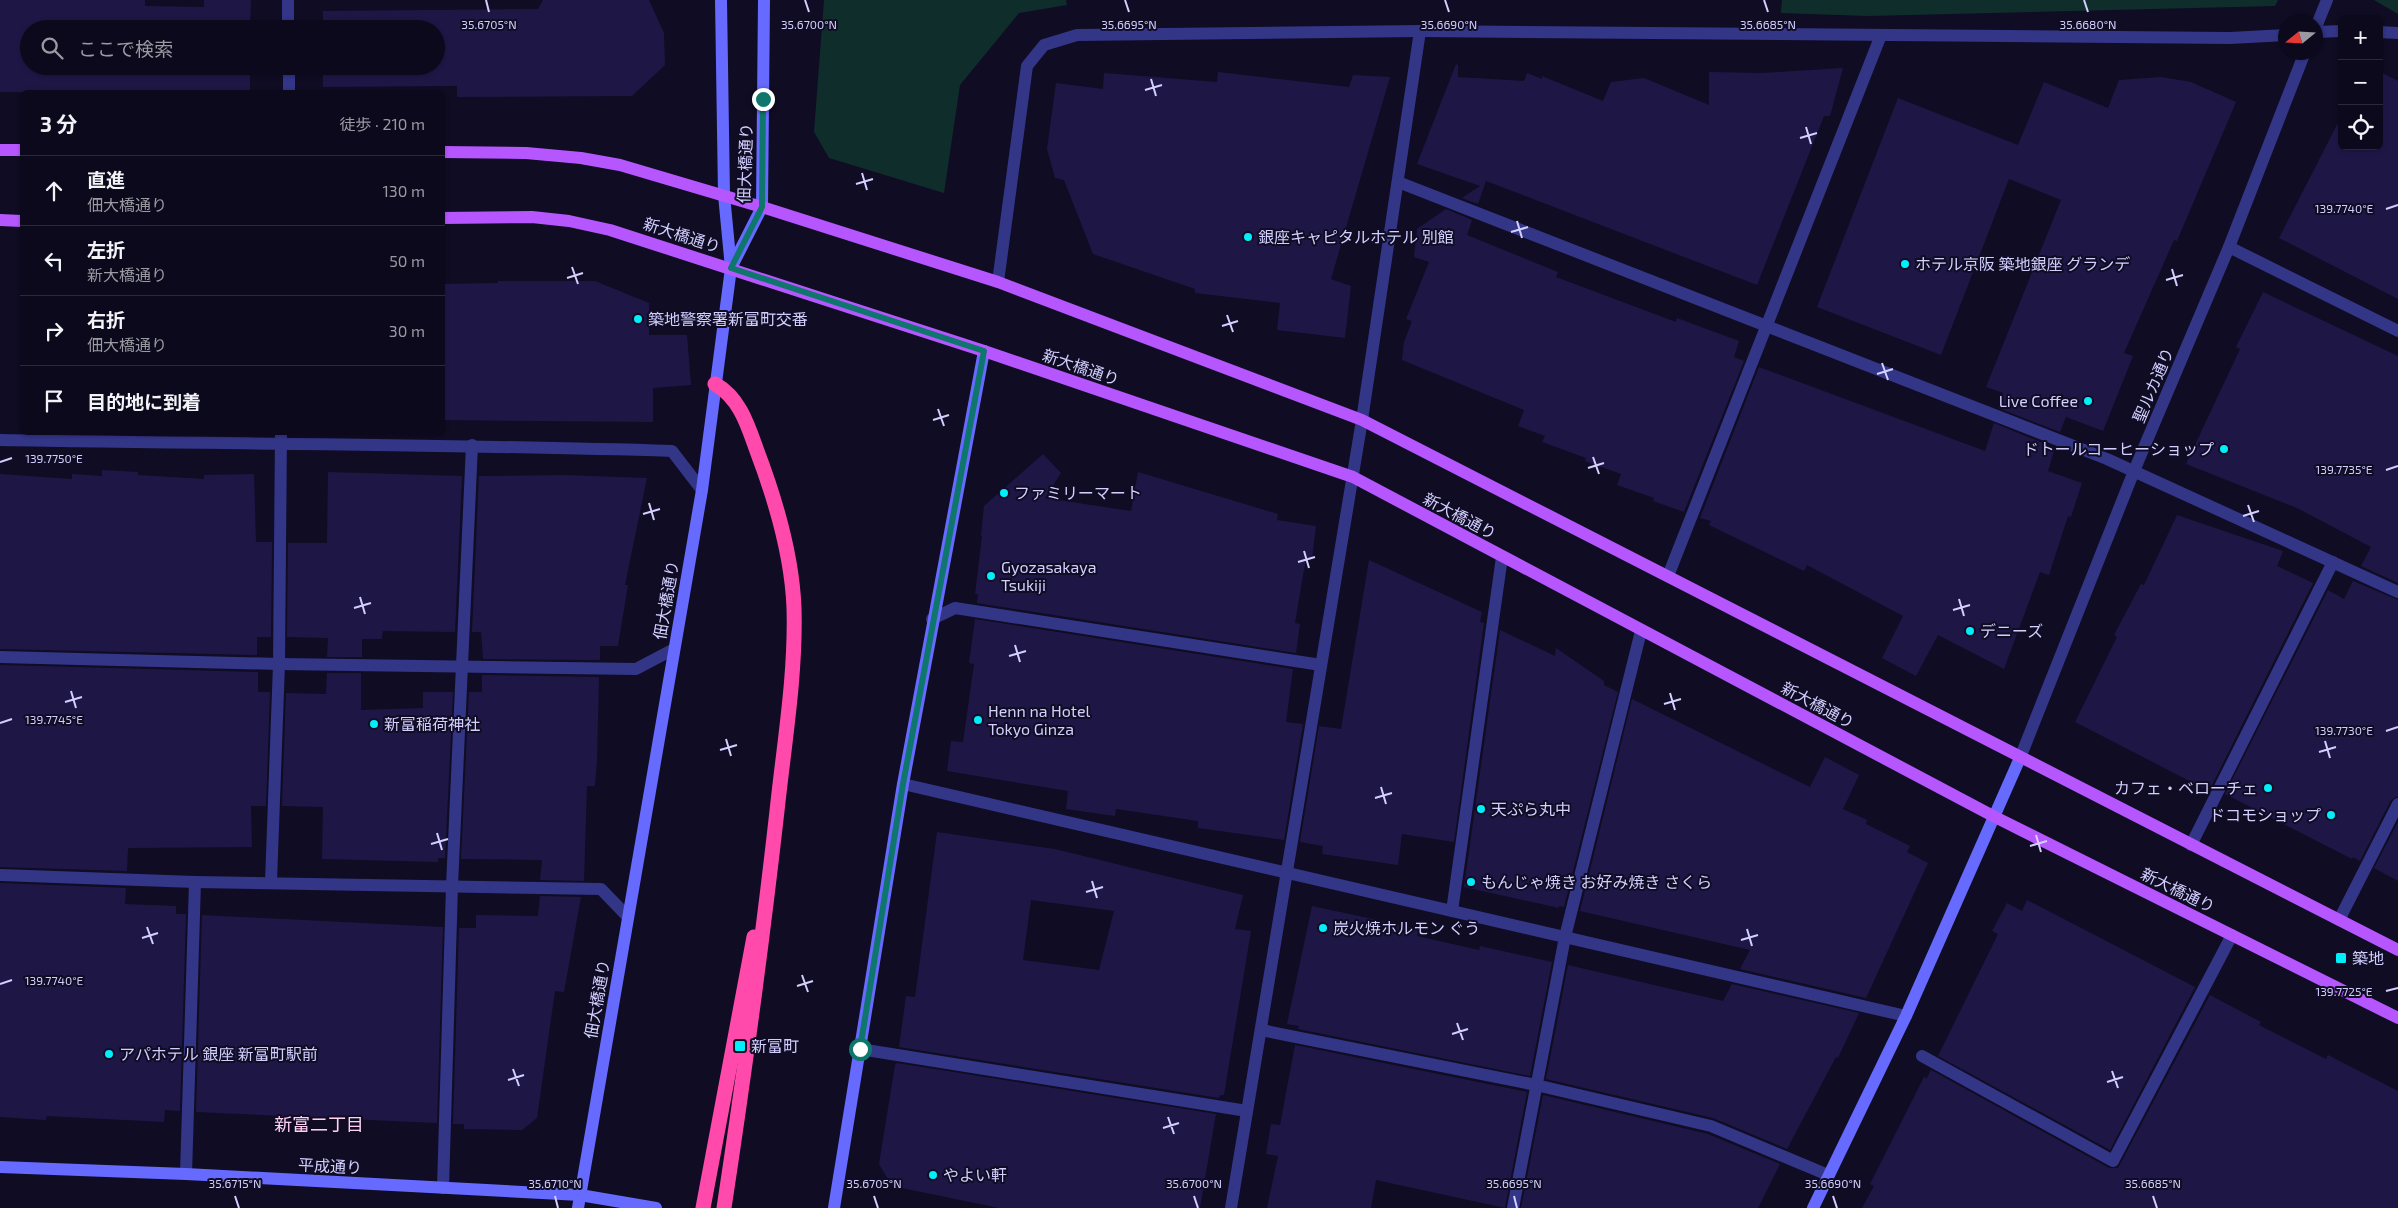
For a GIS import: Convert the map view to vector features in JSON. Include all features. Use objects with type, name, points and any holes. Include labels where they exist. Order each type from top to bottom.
[{"type":"highway","points":[[715,384],[733,398],[749,428],[768,480],[789,560],[794,607],[793,651],[751,1036],[724,1208]]},
{"type":"highway","points":[[703,1208],[734,1032],[775,829]]},
{"type":"main road","name":"佃大橋通り","points":[[579,1202],[702,490],[731,268],[724,195],[721,0]]},
{"type":"main road","name":"佃大橋通り","points":[[731,268],[762,207],[764,0]]},
{"type":"main road","points":[[0,150],[20,150]]},
{"type":"main road","points":[[445,152],[526,154],[581,158],[620,165],[724,195],[998,282],[1362,420],[2191,846],[2398,950]]},
{"type":"main road","name":"新大橋通り","points":[[445,218],[532,218],[569,221],[638,238],[984,351],[1353,477],[1995,817],[2398,1018]]},
{"type":"main road","points":[[0,220],[20,221]]},
{"type":"main road","points":[[834,1208],[903,784],[932,619],[984,351]]},
{"type":"main road","points":[[1812,1208],[1906,1016],[2020,758]]},
{"type":"main road","name":"平成通り","points":[[0,1167],[186,1174],[443,1188],[579,1202],[601,1199],[656,1208]]},
{"type":"street","points":[[288,0],[288,20]]},
{"type":"street","points":[[2321,15],[2327,0]]},
{"type":"street","points":[[1231,1208],[1353,477],[1420,31]]},
{"type":"street","points":[[998,282],[1027,66],[1044,45],[1077,35],[1420,31],[2230,38],[2278,35]]},
{"type":"street","points":[[2323,32],[2338,31]]},
{"type":"street","points":[[2383,32],[2398,33]]},
{"type":"street","points":[[1668,576],[1881,35]]},
{"type":"street","name":"聖ルカ通り","points":[[2020,758],[2134,471],[2229,247],[2302,60]]},
{"type":"street","points":[[289,75],[289,90]]},
{"type":"street","points":[[1398,182],[2134,471],[2398,592]]},
{"type":"street","points":[[2229,247],[2398,331]]},
{"type":"street","points":[[0,440],[280,439],[672,451],[702,490]]},
{"type":"street","points":[[271,882],[279,664],[280,439]]},
{"type":"street","points":[[443,1188],[452,886],[472,445]]},
{"type":"street","points":[[1452,910],[1502,556]]},
{"type":"street","points":[[2191,846],[2333,562]]},
{"type":"street","points":[[932,619],[955,608],[1321,665]]},
{"type":"street","points":[[1513,1208],[1565,937],[1641,631]]},
{"type":"street","points":[[0,657],[279,664],[636,669],[674,649]]},
{"type":"street","points":[[903,784],[1906,1016]]},
{"type":"street","points":[[2339,920],[2398,804]]},
{"type":"street","points":[[0,875],[195,882],[601,889],[628,917]]},
{"type":"street","points":[[186,1174],[195,882]]},
{"type":"street","points":[[1922,1056],[2113,1161],[2232,935]]},
{"type":"street","points":[[1261,1030],[1536,1085],[1712,1126],[1828,1175]]},
{"type":"street","points":[[860,1049],[1247,1111]]},
{"type":"green space","points":[[824,0],[1066,0],[1067,5],[1019,13],[960,85],[944,193],[829,158],[814,132]]},
{"type":"green space","points":[[1782,0],[2278,0],[2275,6],[1867,16],[1781,13]]},
{"type":"green space","points":[[2374,0],[2398,0],[2398,14]]},
{"type":"building","points":[[0,0],[145,0],[145,6],[204,7],[204,0],[251,0],[250,20],[20,20],[20,75],[250,75],[250,90],[20,90],[20,92],[0,92]]},
{"type":"building","points":[[543,0],[649,0],[664,33],[665,65],[632,96],[457,97],[457,86],[323,87],[323,75],[445,75],[445,20],[323,20],[323,11],[538,9]]},
{"type":"building","points":[[1456,64],[1458,65],[1458,77],[1524,81],[1527,73],[1542,79],[1542,76],[1603,101],[1611,82],[1644,78],[1709,105],[1709,72],[1762,73],[1843,68],[1830,116],[1824,116],[1757,285],[1486,181],[1478,204],[1462,198],[1480,186],[1417,164]]},
{"type":"building","points":[[1218,72],[1349,87],[1353,75],[1390,77],[1331,279],[1351,286],[1345,338],[1277,330],[1280,303],[1195,293],[1195,289],[1093,254],[1064,180],[1055,178],[1047,149],[1056,83],[1103,89],[1104,73],[1217,82]]},
{"type":"building","points":[[2383,73],[2398,81],[2398,299],[2279,238],[2338,123],[2338,150],[2383,150]]},
{"type":"building","points":[[2161,77],[2191,82],[2236,102],[2177,241],[2174,240],[2124,353],[2133,356],[2103,431],[2066,417],[2060,432],[1998,408],[2003,393],[1986,387],[2061,200],[2009,179],[1941,355],[1817,307],[1898,98],[2018,145],[2044,82],[2108,108],[2119,80]]},
{"type":"building","points":[[1446,209],[1472,220],[1467,235],[1558,272],[1556,277],[1676,322],[1677,318],[1739,341],[1734,357],[1744,361],[1684,512],[1653,501],[1654,498],[1617,485],[1621,474],[1585,461],[1586,458],[1542,442],[1545,436],[1518,426],[1524,410],[1402,360],[1404,342],[1412,321],[1406,319],[1429,262],[1414,257],[1417,229]]},
{"type":"building","points":[[498,281],[595,281],[649,303],[649,335],[687,335],[691,385],[653,388],[653,422],[445,420],[445,284],[498,283]]},
{"type":"building","points":[[2263,292],[2398,356],[2398,583],[2361,566],[2371,547],[2297,508],[2186,464],[2240,349],[2236,347]]},
{"type":"building","points":[[1759,367],[1985,451],[1994,423],[2055,448],[2048,471],[2082,483],[2071,517],[2068,516],[2049,575],[2040,572],[2004,669],[1938,635],[1916,676],[1882,658],[1903,616],[1807,565],[1804,571],[1709,525],[1711,521],[1700,518]]},
{"type":"building","points":[[1043,454],[1061,473],[1045,498],[1131,511],[1138,472],[1278,514],[1277,520],[1316,526],[1312,559],[1306,558],[1295,623],[1300,624],[1296,653],[977,603],[978,594],[975,594],[984,506]]},
{"type":"building","points":[[102,470],[138,472],[138,475],[204,479],[204,475],[254,474],[256,542],[272,542],[271,637],[257,637],[257,655],[0,649],[0,474],[72,479],[72,474],[102,476]]},
{"type":"building","points":[[328,472],[462,476],[455,632],[383,631],[382,639],[362,639],[362,657],[327,657],[328,638],[287,637],[288,543],[327,543]]},
{"type":"building","points":[[565,475],[647,478],[625,585],[628,585],[618,646],[600,646],[600,660],[483,659],[481,632],[472,632],[479,476]]},
{"type":"building","points":[[2177,515],[2283,551],[2277,566],[2313,583],[2209,791],[2075,722],[2117,637],[2114,635],[2141,584],[2144,585]]},
{"type":"building","points":[[1369,560],[1482,612],[1480,622],[1484,623],[1454,842],[1402,834],[1398,865],[1322,854],[1323,846],[1300,842],[1319,726],[1341,729]]},
{"type":"building","points":[[2353,581],[2398,600],[2398,796],[2391,800],[2360,861],[2353,857],[2352,859],[2225,794],[2328,590],[2344,599]]},
{"type":"building","points":[[975,619],[1293,669],[1286,722],[1303,724],[1284,840],[1198,828],[1198,821],[1116,809],[1115,816],[1066,809],[1068,791],[947,771],[951,741],[963,742],[974,664],[969,663]]},
{"type":"building","points":[[1500,630],[1555,656],[1556,648],[1604,681],[1604,685],[1618,692],[1564,907],[1559,906],[1559,908],[1464,887]]},
{"type":"building","points":[[0,665],[258,672],[258,692],[270,692],[266,806],[251,806],[252,847],[128,848],[127,871],[0,867]]},
{"type":"building","points":[[327,673],[361,673],[361,710],[423,708],[423,692],[453,692],[445,858],[438,858],[438,862],[322,859],[323,807],[282,806],[286,693],[326,694]]},
{"type":"building","points":[[482,675],[599,677],[597,761],[595,786],[587,786],[584,881],[540,880],[542,860],[461,859],[469,692],[482,692]]},
{"type":"building","points":[[1632,699],[1810,787],[1825,757],[1859,775],[1843,809],[1867,820],[1866,824],[1910,846],[1907,852],[1928,863],[1866,998],[1740,969],[1750,950],[1580,911]]},
{"type":"building","points":[[2398,822],[2398,881],[2374,868]]},
{"type":"building","points":[[937,832],[1055,849],[1243,895],[1235,929],[1251,931],[1224,1095],[1220,1095],[1219,1098],[899,1047],[906,996],[915,997]],"holes":[[[1031,900],[1114,911],[1099,970],[1023,960]]]},
{"type":"building","points":[[0,883],[126,888],[125,904],[176,906],[176,914],[186,914],[180,1111],[165,1110],[164,1122],[47,1116],[46,1120],[0,1117]]},
{"type":"building","points":[[540,896],[581,897],[564,992],[555,991],[537,1118],[522,1130],[464,1129],[464,1124],[453,1124],[459,928],[476,928],[476,915],[538,916]]},
{"type":"building","points":[[2027,900],[2195,987],[2110,1150],[1938,1056],[1998,934],[1992,931],[2007,903],[2022,911]]},
{"type":"building","points":[[1312,906],[1419,929],[1417,936],[1479,950],[1480,946],[1552,962],[1530,1076],[1298,1029],[1299,1026],[1287,1024]]},
{"type":"building","points":[[202,915],[443,927],[437,1123],[196,1112]]},
{"type":"building","points":[[1568,965],[1723,1001],[1732,984],[1859,1013],[1838,1058],[1836,1057],[1787,1149],[1713,1118],[1546,1079]]},
{"type":"building","points":[[2210,995],[2261,1022],[2259,1025],[2326,1059],[2328,1055],[2398,1091],[2398,1208],[1862,1208],[1874,1186],[1870,1184],[1924,1077],[1927,1078],[1931,1070],[2109,1168],[2118,1168]]},
{"type":"building","points":[[1295,1045],[1527,1092],[1505,1208],[1376,1180],[1371,1208],[1267,1208],[1278,1156],[1266,1154],[1271,1124],[1280,1125]]},
{"type":"building","points":[[897,1063],[1216,1114],[1200,1208],[999,1208],[892,1186],[879,1164],[895,1065]]},
{"type":"building","points":[[1543,1095],[1708,1134],[1780,1164],[1758,1208],[1521,1208]]},
{"type":"place","name":"銀座キャピタルホテル 別館","points":[[1248,237]]},
{"type":"place","name":"ホテル京阪 築地銀座 グランデ","points":[[1905,264]]},
{"type":"place","name":"築地警察署新富町交番","points":[[638,319]]},
{"type":"place","name":"Live Coffee","points":[[2088,401]]},
{"type":"place","name":"ドトールコーヒーショップ","points":[[2224,449]]},
{"type":"place","name":"ファミリーマート","points":[[1004,493]]},
{"type":"place","name":"Gyozasakaya Tsukiji","points":[[991,576]]},
{"type":"place","name":"デニーズ","points":[[1970,631]]},
{"type":"place","name":"Henn na Hotel Tokyo Ginza","points":[[978,720]]},
{"type":"place","name":"新富稲荷神社","points":[[374,724]]},
{"type":"place","name":"カフェ・ベローチェ","points":[[2268,788]]},
{"type":"place","name":"天ぷら丸中","points":[[1481,809]]},
{"type":"place","name":"ドコモショップ","points":[[2331,815]]},
{"type":"place","name":"もんじゃ焼き お好み焼き さくら","points":[[1471,882]]},
{"type":"place","name":"炭火焼ホルモン ぐう","points":[[1323,928]]},
{"type":"place","name":"築地","points":[[2341,958]]},
{"type":"place","name":"新富町","points":[[740,1046]]},
{"type":"place","name":"アパホテル 銀座 新富町駅前","points":[[109,1054]]},
{"type":"place","name":"やよい軒","points":[[933,1175]]},
{"type":"district","name":"新富二丁目","points":[[319,1125]]},
{"type":"route","points":[[763,99],[762,207],[731,268],[984,351],[932,619],[860,1049]]}]
